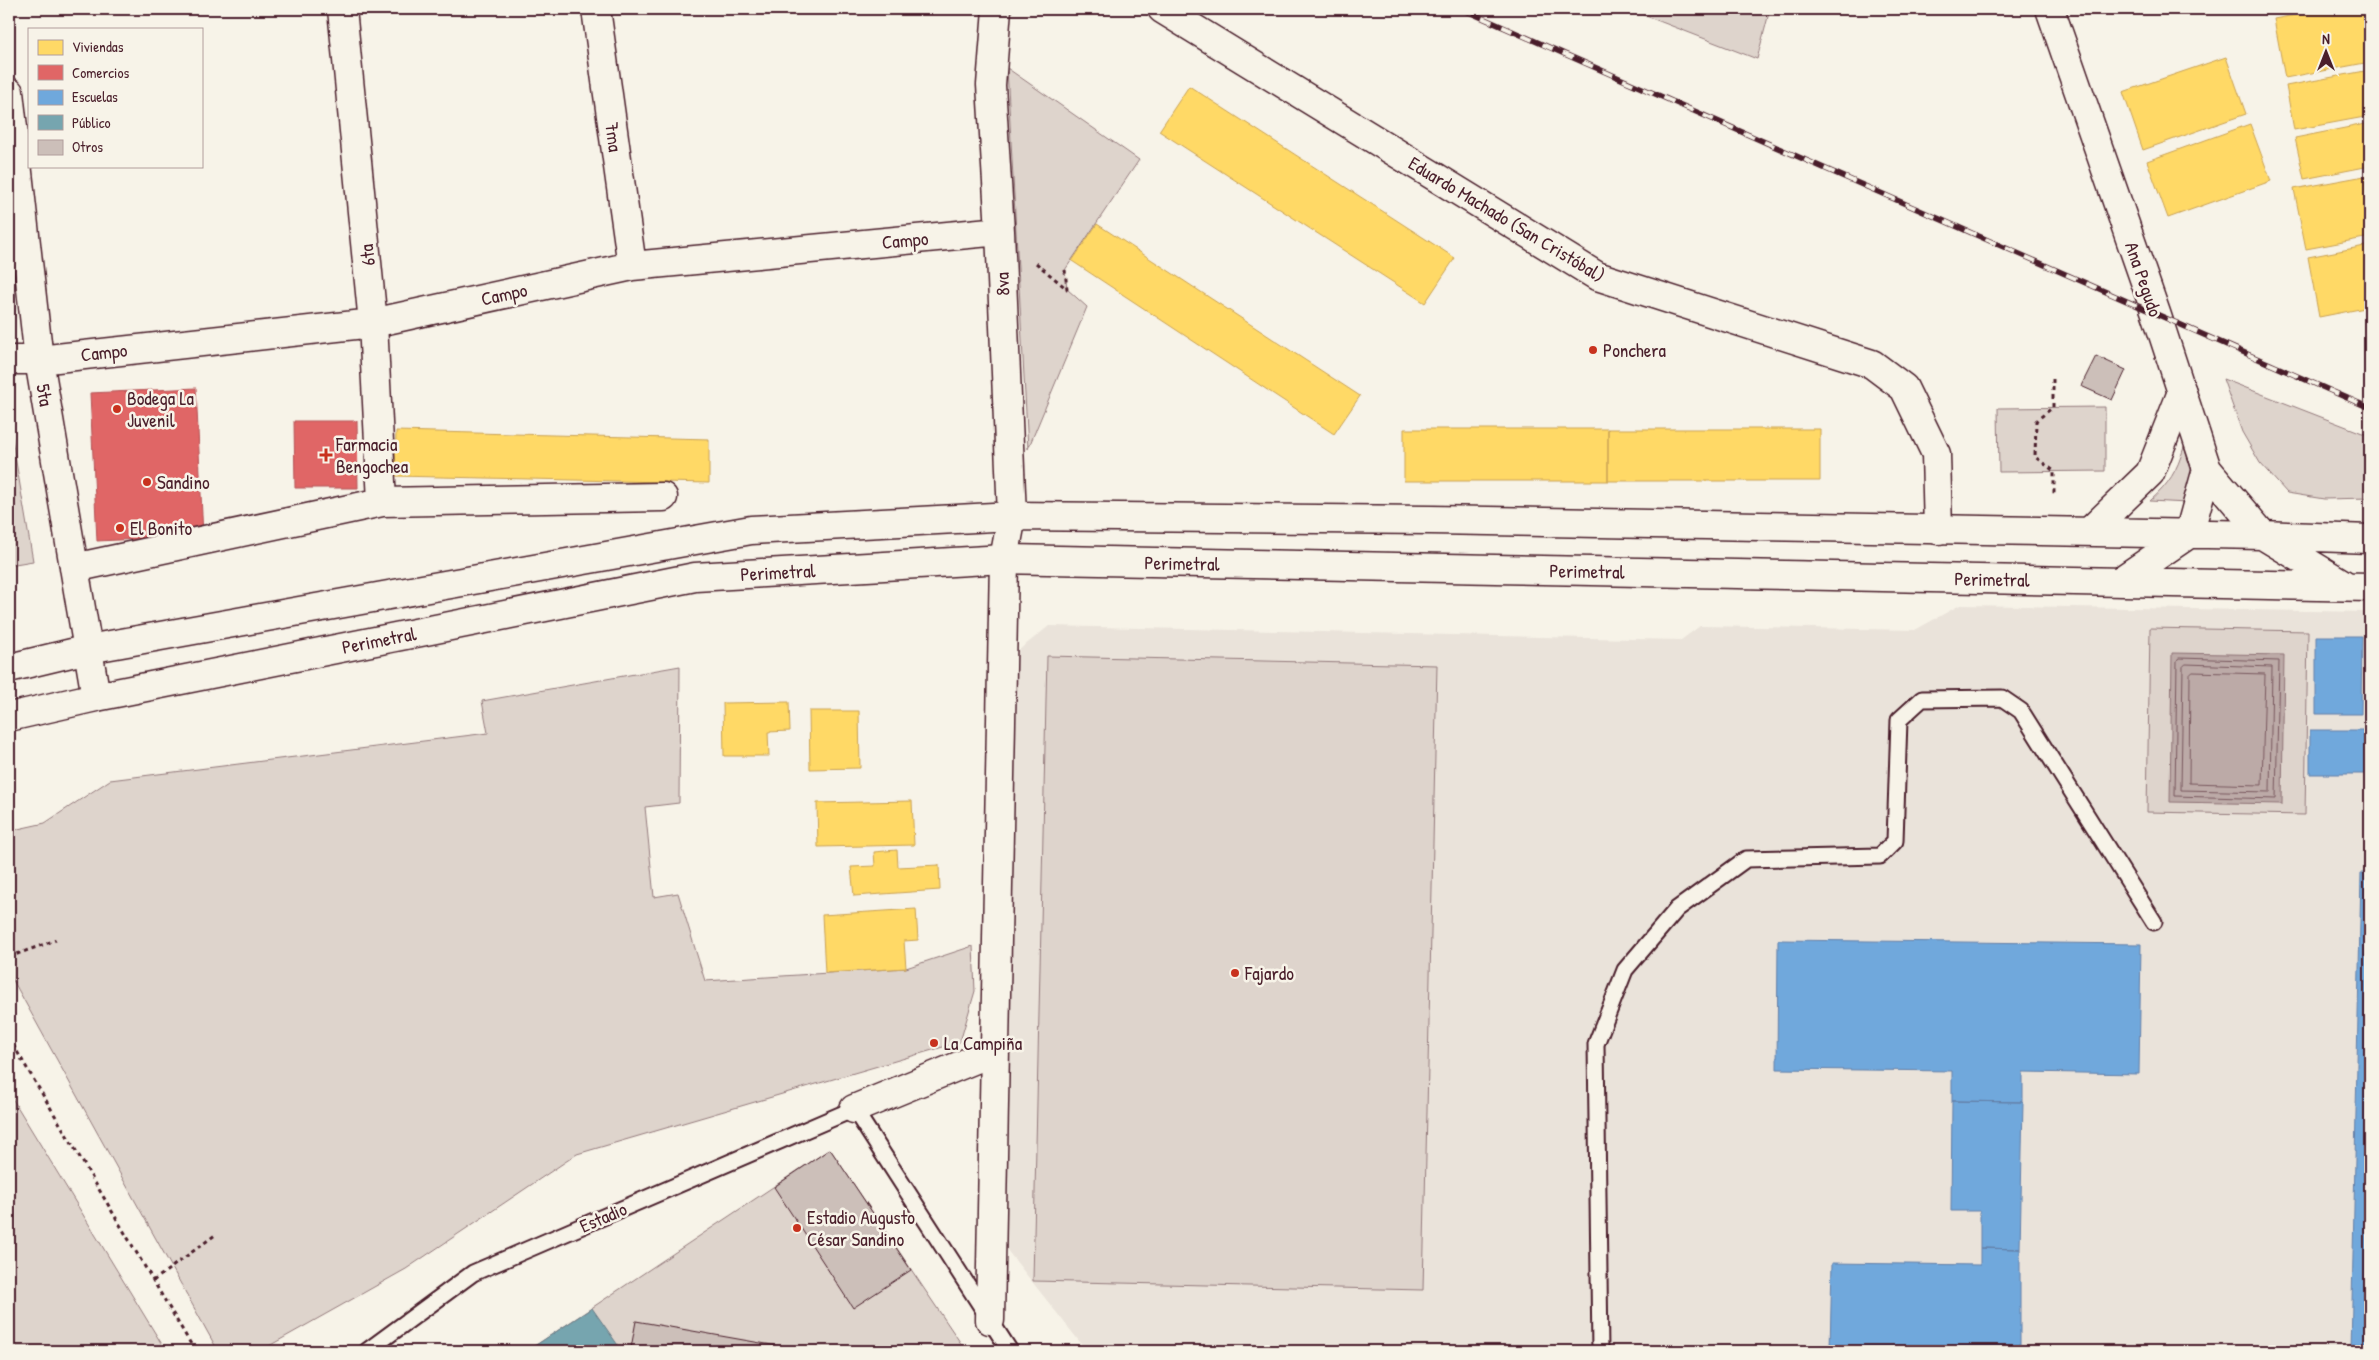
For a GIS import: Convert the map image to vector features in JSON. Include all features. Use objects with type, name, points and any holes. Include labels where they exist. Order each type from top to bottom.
[{"type":"street","name":"6ta","points":[[342,9],[373,323],[382,502]]},
{"type":"street","name":"7ma","points":[[596,9],[632,266]]},
{"type":"street","name":"8va","points":[[990,1320],[1004,559],[1012,516],[1000,231],[991,85],[997,9]]},
{"type":"street","name":"Eduardo Machado (San Cristóbal)","points":[[1162,9],[1597,276],[1872,364],[1904,388],[1936,454],[1938,530]]},
{"type":"street","name":"Ana Pegudo","points":[[2050,9],[2207,469],[2263,535]]},
{"type":"street","name":"5ta","points":[[9,92],[39,360],[96,697]]},
{"type":"street","name":"Campo","points":[[9,360],[39,360],[373,323],[632,266],[1000,231]]},
{"type":"street","points":[[2089,532],[2150,473],[2182,392]]},
{"type":"street","points":[[2120,581],[2189,534],[2207,469]]},
{"type":"street","points":[[74,568],[382,502],[662,497]]},
{"type":"street","points":[[9,668],[88,649],[751,530],[1012,516],[2089,532],[2370,539]]},
{"type":"street","points":[[2263,535],[2358,586]]},
{"type":"street","name":"Perimetral","points":[[9,717],[96,697],[695,577],[1004,559],[2358,586]]},
{"type":"street","name":"Estadio","points":[[854,1109],[995,1051]]},
{"type":"lane","points":[[1600,1351],[1596,1044],[1626,970],[1677,909],[1746,859],[1880,856],[1895,841],[1899,720],[1922,699],[2002,698],[2021,711],[2154,922]]},
{"type":"lane","points":[[854,1109],[1010,1351]]},
{"type":"lane","name":"Estadio","points":[[367,1351],[472,1273],[854,1109]]},
{"type":"path","points":[[2053,379],[2053,408],[2036,421],[2035,457],[2054,471]]},
{"type":"path","points":[[9,957],[56,940]]},
{"type":"path","points":[[9,1038],[195,1351]]},
{"type":"path","points":[[153,1281],[215,1235]]},
{"type":"shaded area","points":[[1628,9],[1770,9],[1757,59]]},
{"type":"shaded area","points":[[1007,68],[1139,160],[1065,270],[1067,289],[1087,307],[1028,449]]},
{"type":"shaded area","points":[[2223,379],[2370,436],[2370,498],[2324,499],[2287,493],[2260,463],[2242,432]]},
{"type":"shaded area","points":[[2105,407],[2105,471],[1999,472],[1998,408]]},
{"type":"shaded area","points":[[9,421],[33,561],[9,565]]},
{"type":"shaded area","points":[[2184,447],[2193,476],[2187,503],[2150,501],[2172,477]]},
{"type":"shaded area","points":[[1960,605],[2370,612],[2370,1351],[1087,1351],[1003,1245],[1014,654],[1049,626],[1681,640],[1700,626],[1915,630]]},
{"type":"shaded area","points":[[2150,628],[2308,631],[2305,815],[2147,812]]},
{"type":"shaded area","name":"Fajardo","points":[[1047,656],[1437,665],[1423,1290],[1033,1281]]},
{"type":"shaded area","points":[[680,666],[679,803],[645,807],[654,897],[678,893],[705,981],[906,968],[973,946],[975,991],[960,1042],[577,1154],[406,1269],[260,1351],[218,1351],[9,973],[9,831],[45,823],[110,780],[488,733],[482,701]]},
{"type":"shaded area","points":[[9,1093],[166,1351],[9,1351]]},
{"type":"shaded area","name":"Estadio Augusto César Sandino","points":[[830,1149],[966,1351],[527,1351]]},
{"type":"water","points":[[2172,653],[2284,655],[2282,804],[2170,802]]},
{"type":"building: Viviendas","points":[[2326,9],[2370,9],[2370,62],[2285,78],[2274,19]]},
{"type":"building: Viviendas","points":[[2226,57],[2246,114],[2143,150],[2123,92]]},
{"type":"building: Viviendas","points":[[2370,70],[2370,116],[2294,130],[2286,86]]},
{"type":"building: Viviendas","points":[[1189,86],[1455,258],[1425,303],[1159,131]]},
{"type":"building: Viviendas","points":[[2370,123],[2370,166],[2304,179],[2295,138]]},
{"type":"building: Viviendas","points":[[2250,124],[2271,181],[2168,218],[2147,161]]},
{"type":"building: Viviendas","points":[[2370,175],[2370,237],[2306,249],[2294,189]]},
{"type":"building: Viviendas","points":[[1097,224],[1360,396],[1334,434],[1072,261]]},
{"type":"building: Viviendas","points":[[2370,245],[2370,307],[2319,317],[2308,257]]},
{"type":"building: Viviendas","points":[[1404,429],[1608,429],[1608,481],[1404,481]]},
{"type":"building: Viviendas","points":[[1608,429],[1820,429],[1820,481],[1608,481]]},
{"type":"building: Viviendas","points":[[396,431],[709,439],[709,483],[395,476]]},
{"type":"building: Viviendas","points":[[789,702],[790,731],[768,732],[769,756],[724,756],[723,703]]},
{"type":"building: Viviendas","points":[[809,711],[859,711],[860,768],[810,769]]},
{"type":"building: Viviendas","points":[[912,801],[914,845],[818,847],[817,803]]},
{"type":"building: Viviendas","points":[[897,850],[898,867],[939,865],[940,890],[854,896],[851,867],[875,866],[874,852]]},
{"type":"building: Viviendas","points":[[916,909],[918,940],[904,941],[906,968],[825,973],[822,915]]},
{"type":"building: Comercios","name":"Sandino","points":[[196,388],[203,536],[97,541],[90,393]]},
{"type":"building: Comercios","name":"Farmacia Bengochea","points":[[294,421],[357,421],[358,488],[295,488]]},
{"type":"building: Escuelas","points":[[2316,636],[2362,636],[2361,714],[2316,714]]},
{"type":"building: Escuelas","points":[[2310,730],[2370,730],[2370,774],[2310,774]]},
{"type":"building: Escuelas","points":[[2361,873],[2370,873],[2370,1351],[2351,1351]]},
{"type":"building: Escuelas","points":[[1778,940],[2141,944],[2139,1074],[2023,1072],[2023,1102],[1952,1101],[1952,1071],[1777,1069]]},
{"type":"building: Escuelas","points":[[1952,1101],[2023,1102],[2020,1249],[1980,1248],[1980,1211],[1951,1211]]},
{"type":"building: Escuelas","points":[[1980,1248],[2020,1249],[2020,1350],[1830,1349],[1832,1263],[1980,1265]]},
{"type":"building: Escuelas","points":[[1701,1346],[1830,1349],[1940,1351],[1701,1351]]},
{"type":"building: Público","points":[[592,1308],[622,1351],[527,1351]]},
{"type":"building: Otros","points":[[2096,356],[2126,370],[2112,400],[2081,386]]},
{"type":"building: Otros","points":[[830,1149],[911,1270],[853,1308],[774,1187]]},
{"type":"building: Otros","points":[[636,1321],[800,1351],[649,1351],[631,1348]]},
{"type":"railway","points":[[1462,9],[2370,408]]},
{"type":"place","name":"Ponchera","points":[[1593,350]]},
{"type":"place","name":"Bodega La Juvenil","points":[[117,409]]},
{"type":"place","name":"Farmacia Bengochea","points":[[326,455]]},
{"type":"place","name":"Sandino","points":[[147,482]]},
{"type":"place","name":"El Bonito","points":[[120,528]]},
{"type":"place","name":"Fajardo","points":[[1235,973]]},
{"type":"place","name":"La Campiña","points":[[934,1043]]},
{"type":"place","name":"Estadio Augusto César Sandino","points":[[797,1228]]}]
